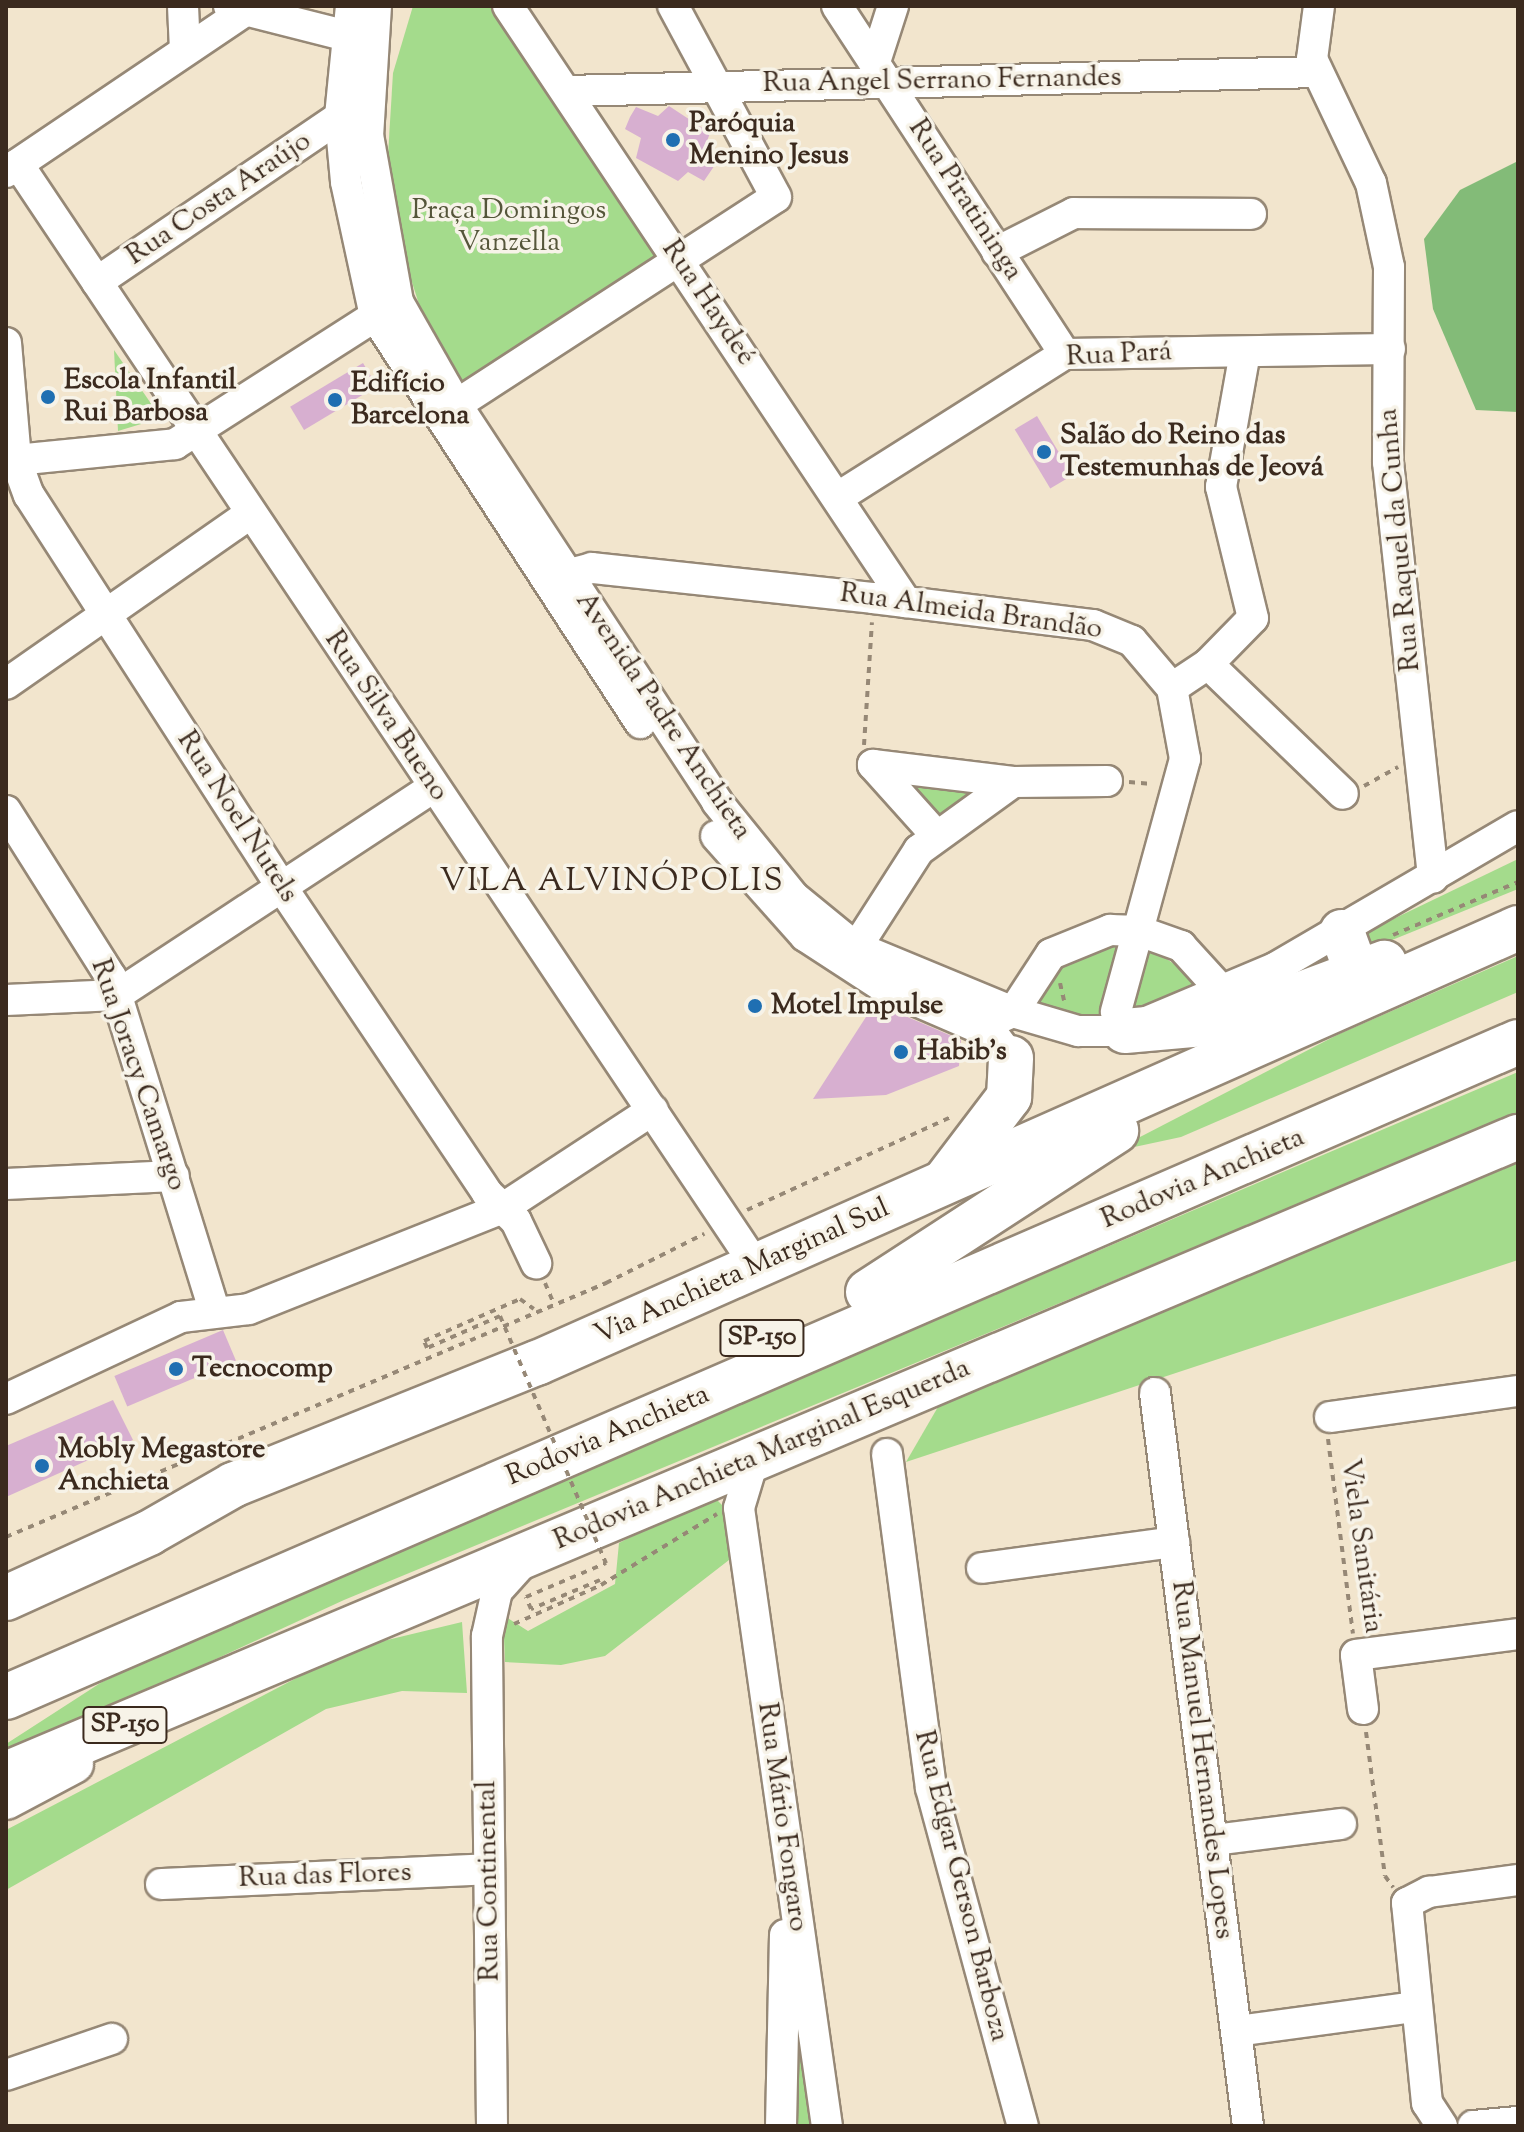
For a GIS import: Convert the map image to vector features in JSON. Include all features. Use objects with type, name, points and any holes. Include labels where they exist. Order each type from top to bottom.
[{"type":"highway","name":"SP-150","points":[[1462,952],[1518,928]]},
{"type":"highway","points":[[1100,1026],[1226,1022],[1359,947],[1462,952]]},
{"type":"highway","name":"Via Anchieta Marginal Sul","points":[[6,1598],[136,1539],[233,1485],[756,1266],[1218,1064],[1462,952]]},
{"type":"highway","name":"Rodovia Anchieta","points":[[6,1666],[1518,1012]]},
{"type":"highway","name":"Rodovia Anchieta","points":[[6,1697],[1518,1042]]},
{"type":"highway","points":[[943,1183],[1006,1102],[1011,1058]]},
{"type":"highway","points":[[868,1292],[1218,1064]]},
{"type":"highway","name":"Rodovia Anchieta Marginal Esquerda","points":[[6,1774],[1518,1137]]},
{"type":"highway","points":[[6,1568],[96,1527],[233,1485]]},
{"type":"highway","points":[[6,1724],[134,1642]]},
{"type":"main road","points":[[6,1800],[244,1675]]},
{"type":"street","points":[[183,6],[185,50]]},
{"type":"street","name":"Avenida Padre Anchieta","points":[[351,6],[358,39],[387,309]]},
{"type":"street","name":"Avenida Padre Anchieta","points":[[376,6],[358,39],[340,117],[387,309],[446,411],[556,576],[741,836],[793,896],[850,956],[997,1036],[1011,1058]]},
{"type":"street","name":"Rua Haydeé","points":[[508,6],[840,496],[906,602]]},
{"type":"street","points":[[446,411],[680,263],[777,194],[711,86],[697,41],[673,6]]},
{"type":"street","name":"Rua Piratininga","points":[[837,6],[1065,354]]},
{"type":"street","points":[[881,71],[893,6]]},
{"type":"street","points":[[1316,72],[1311,51],[1319,6]]},
{"type":"street","points":[[12,168],[185,50],[237,8],[358,39]]},
{"type":"street","name":"Rua Angel Serrano Fernandes","points":[[567,91],[711,86],[881,71],[1316,72]]},
{"type":"street","name":"Rua Raquel da Cunha","points":[[1316,72],[1371,183],[1389,267],[1388,462],[1433,878]]},
{"type":"street","name":"Rua Costa Araújo","points":[[97,282],[340,117]]},
{"type":"street","name":"Rua Silva Bueno","points":[[12,168],[97,282],[248,515],[756,1266]]},
{"type":"street","points":[[997,252],[1074,213],[1251,214]]},
{"type":"street","points":[[11,461],[163,448],[196,433],[387,309]]},
{"type":"street","name":"Rua Noel Nutels","points":[[6,343],[11,461],[46,525],[110,617],[283,889],[503,1208],[536,1263]]},
{"type":"street","name":"Rua Pará","points":[[840,496],[1065,354],[1390,349]]},
{"type":"street","points":[[1172,688],[1208,664],[1254,613],[1221,487],[1245,352]]},
{"type":"street","points":[[6,684],[110,617],[248,515]]},
{"type":"street","name":"Rua Almeida Brandão","points":[[556,576],[906,602],[1104,627],[1143,650],[1172,688],[1186,744],[1179,789],[1139,931],[1100,1026]]},
{"type":"street","points":[[1208,664],[1343,794]]},
{"type":"street","points":[[873,765],[935,834]]},
{"type":"street","points":[[873,765],[1013,782],[1107,781]]},
{"type":"street","points":[[850,956],[894,880],[935,834],[1013,782]]},
{"type":"street","points":[[6,1000],[117,995],[283,889],[434,787]]},
{"type":"street","name":"Rua Joracy Camargo","points":[[6,811],[103,959],[117,995],[215,1312]]},
{"type":"street","points":[[1011,1058],[1025,1040],[1100,1026],[1223,992],[1359,947],[1433,878],[1518,826]]},
{"type":"street","points":[[958,1017],[1001,1019],[1013,1012],[1053,953],[1093,933],[1139,931],[1181,946],[1223,992]]},
{"type":"street","name":"Avenida Padre Anchieta","points":[[850,956],[1013,1012],[1100,1026]]},
{"type":"street","points":[[6,1399],[181,1317],[249,1309],[503,1208],[653,1110]]},
{"type":"street","points":[[6,1184],[174,1176]]},
{"type":"street","points":[[1329,1430],[1518,1391]]},
{"type":"street","name":"Rua Manuel Hernandes Lopes","points":[[1155,1393],[1248,2126]]},
{"type":"street","name":"Rua Edgar Gerson Barboza","points":[[887,1454],[928,1774],[1023,2126]]},
{"type":"street","points":[[703,1480],[739,1512],[754,1458]]},
{"type":"street","name":"Rua Mário Fongaro","points":[[739,1512],[827,2126]]},
{"type":"street","points":[[982,1568],[1174,1542]]},
{"type":"street","name":"Rua Continental","points":[[492,2126],[487,1636],[503,1579],[541,1548]]},
{"type":"street","points":[[384,1615],[466,1604],[487,1636]]},
{"type":"street","points":[[1363,1709],[1356,1655],[1518,1634]]},
{"type":"street","points":[[1214,1840],[1341,1824]]},
{"type":"street","name":"Rua das Flores","points":[[161,1884],[489,1869]]},
{"type":"street","points":[[781,2126],[779,2030],[789,1877]]},
{"type":"street","points":[[1438,2123],[1414,2007],[1407,1903],[1429,1892],[1518,1880]]},
{"type":"street","points":[[1237,2031],[1414,2007]]},
{"type":"street","points":[[779,2030],[796,2024],[812,2029]]},
{"type":"street","points":[[6,2075],[112,2039]]},
{"type":"street","points":[[1473,2126],[1518,2122]]},
{"type":"path","points":[[873,598],[864,744],[873,765]]},
{"type":"path","points":[[1343,794],[1421,753]]},
{"type":"path","points":[[1107,781],[1179,789]]},
{"type":"path","points":[[1359,947],[1518,882]]},
{"type":"path","points":[[1053,953],[1100,1026]]},
{"type":"path","points":[[6,1537],[534,1309],[968,1109]]},
{"type":"path","points":[[534,1309],[520,1299],[424,1341],[427,1348],[500,1316],[606,1563],[526,1597],[531,1609],[600,1582]]},
{"type":"path","name":"Viela Sanitária","points":[[1329,1430],[1356,1655]]},
{"type":"path","points":[[487,1636],[600,1582],[706,1515],[739,1512]]},
{"type":"path","points":[[1363,1709],[1385,1876]]},
{"type":"green space","name":"Praça Domingos Vanzella","points":[[413,6],[490,6],[661,256],[465,387],[423,317],[399,241],[388,155],[393,73]]},
{"type":"green space","points":[[1518,161],[1518,412],[1476,410],[1433,309],[1424,239],[1460,190]]},
{"type":"green space","points":[[114,350],[161,418],[118,431]]},
{"type":"green space","points":[[895,776],[968,788],[979,798],[928,820]]},
{"type":"green space","points":[[1518,859],[1518,889],[1365,951],[1358,936]]},
{"type":"green space","points":[[1128,942],[1101,1023],[1029,1005],[1049,973],[1083,950]]},
{"type":"green space","points":[[1147,945],[1205,986],[1123,1021]]},
{"type":"green space","points":[[1518,956],[1518,992],[1181,1137],[1111,1152],[1339,1034]]},
{"type":"green space","points":[[1518,1072],[1518,1113],[344,1600],[6,1756],[6,1744],[102,1682],[346,1571]]},
{"type":"green space","points":[[1518,1163],[1518,1260],[906,1462],[942,1400]]},
{"type":"green space","points":[[712,1495],[728,1511],[735,1552],[729,1560],[605,1656],[561,1665],[505,1662],[503,1615],[528,1631],[615,1584],[619,1543]]},
{"type":"green space","points":[[462,1622],[467,1693],[402,1691],[326,1709],[6,1890],[6,1830],[354,1648]]},
{"type":"green space","points":[[794,2034],[803,2038],[818,2126],[788,2126]]},
{"type":"building","name":"Paróquia Menino Jesus","points":[[669,106],[710,133],[706,144],[721,156],[704,181],[688,172],[678,181],[636,158],[641,138],[625,129],[636,107],[658,116]]},
{"type":"building","name":"Edifício Barcelona","points":[[363,363],[377,386],[304,430],[290,407]]},
{"type":"building","name":"Salão do Reino das Testemunhas de Jeová","points":[[1037,416],[1073,475],[1050,489],[1015,429]]},
{"type":"building","name":"Habib's","points":[[875,1003],[961,1040],[959,1066],[886,1095],[813,1099]]},
{"type":"building","name":"Tecnocomp","points":[[223,1330],[236,1360],[127,1406],[114,1376]]},
{"type":"building","name":"Mobly Megastore Anchieta","points":[[113,1400],[133,1440],[6,1497],[6,1446]]},
{"type":"place","name":"Paróquia Menino Jesus","points":[[673,140]]},
{"type":"place","name":"Escola Infantil Rui Barbosa","points":[[48,397]]},
{"type":"place","name":"Edifício Barcelona","points":[[335,400]]},
{"type":"place","name":"Salão do Reino das Testemunhas de Jeová","points":[[1044,452]]},
{"type":"place","name":"Motel Impulse","points":[[755,1006]]},
{"type":"place","name":"Habib's","points":[[901,1052]]},
{"type":"place","name":"Tecnocomp","points":[[176,1369]]},
{"type":"place","name":"Mobly Megastore Anchieta","points":[[42,1466]]},
{"type":"district","name":"VILA ALVINÓPOLIS","points":[[612,882]]}]
